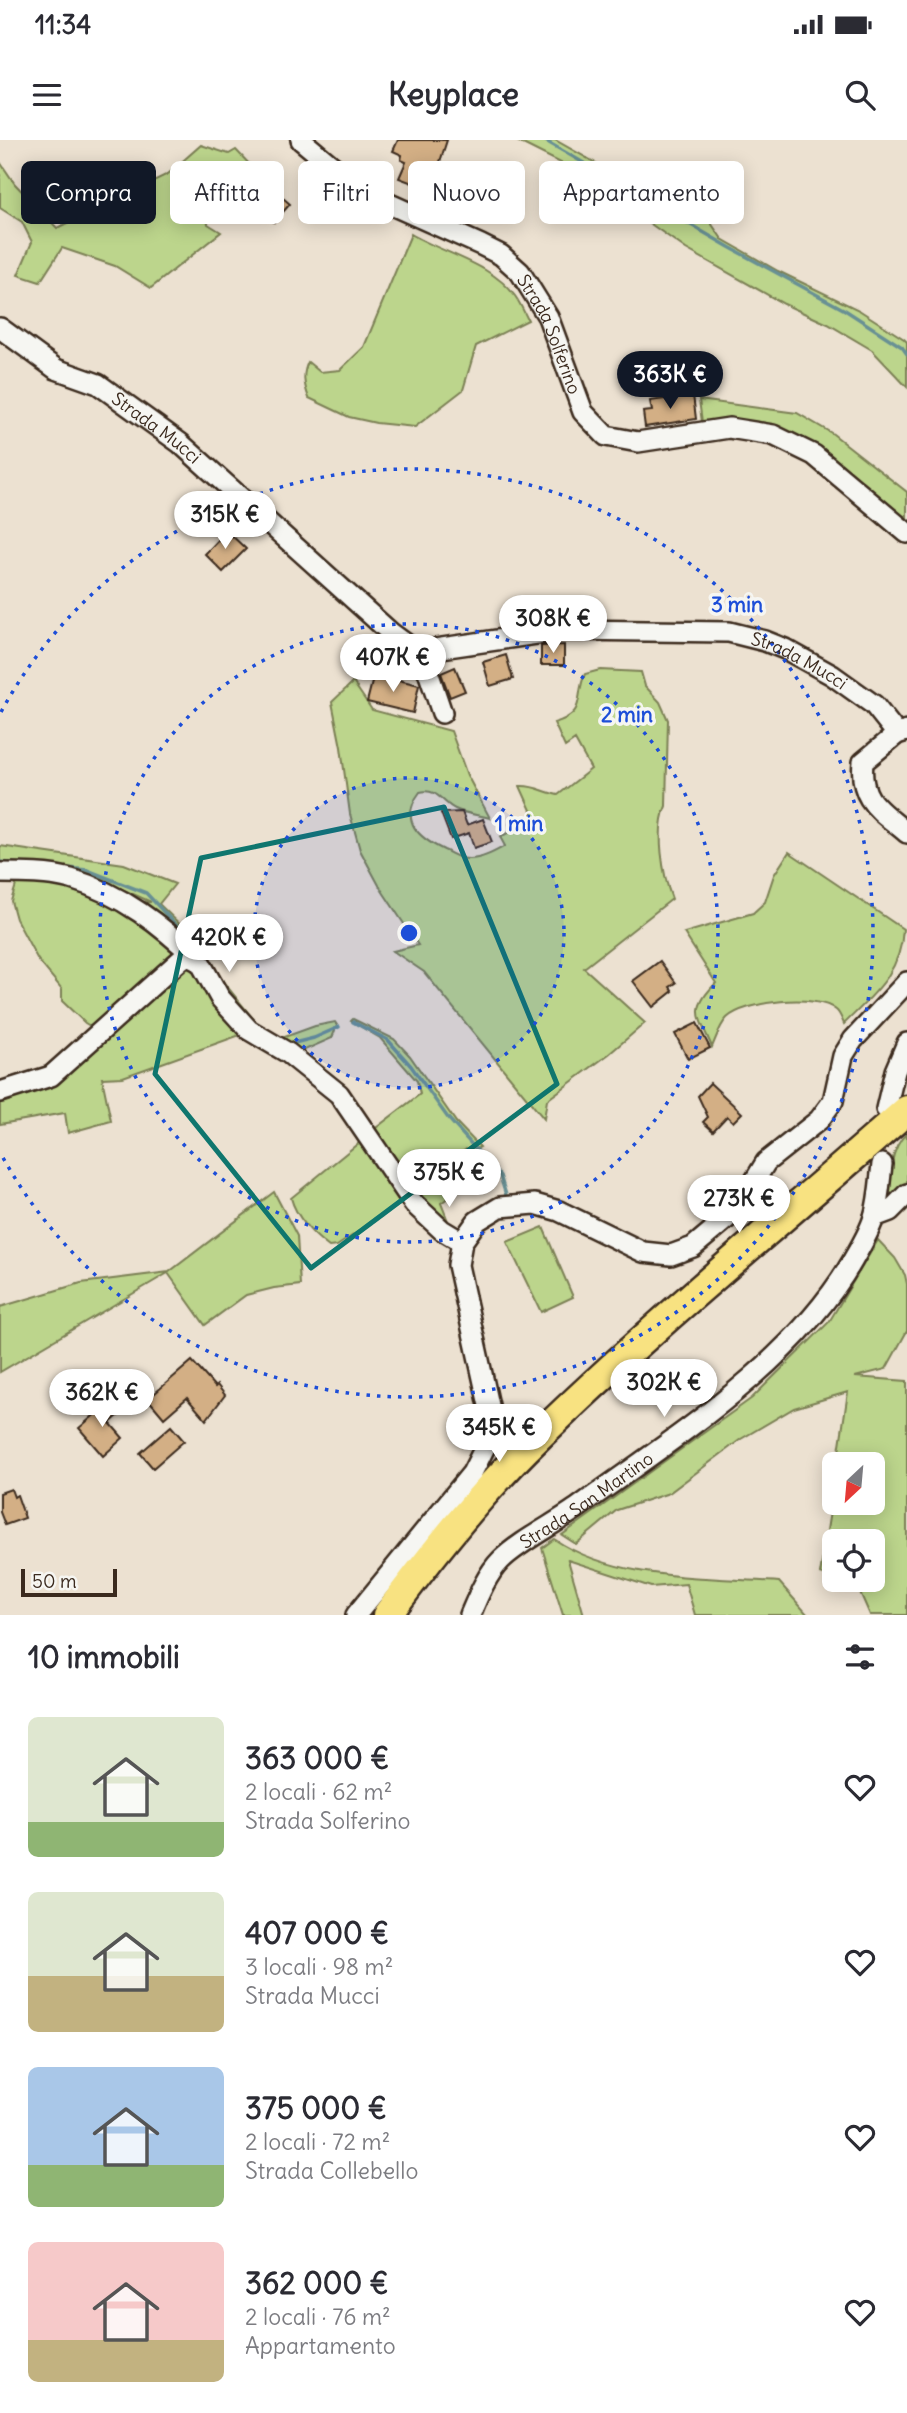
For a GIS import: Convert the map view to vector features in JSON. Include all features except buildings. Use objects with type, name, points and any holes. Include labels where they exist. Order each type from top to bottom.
[{"type":"highway","points":[[387,1615],[426,1564],[536,1438],[897,1110]]},
{"type":"street","name":"Strada Solferino","points":[[301,140],[374,197],[501,255],[520,272],[548,317],[583,412],[606,436],[638,442],[729,428],[773,435],[814,455],[907,533]]},
{"type":"street","name":"Strada Mucci","points":[[0,328],[57,369],[98,384],[180,443],[391,633],[410,647],[421,651],[565,631],[729,632],[785,649],[832,675],[874,705],[902,732]]},
{"type":"street","points":[[421,651],[442,713]]},
{"type":"street","points":[[902,732],[863,762],[861,782],[871,803],[907,833]]},
{"type":"street","points":[[0,873],[70,879],[125,902],[164,929],[200,962],[220,999],[249,1030],[288,1053],[339,1094],[414,1204],[442,1230],[462,1242]]},
{"type":"street","points":[[0,1092],[51,1076],[186,955],[200,962]]},
{"type":"street","points":[[356,1615],[472,1473],[489,1439],[490,1410],[458,1265],[462,1242],[477,1221],[500,1207],[535,1205],[559,1211],[643,1252],[671,1255],[693,1247],[737,1210],[766,1162],[819,1120],[833,1101],[843,1056],[853,1040],[907,982]]},
{"type":"street","points":[[897,1110],[895,1071],[907,1043]]},
{"type":"street","name":"Strada San Martino","points":[[470,1615],[483,1587],[502,1559],[576,1509],[708,1412],[783,1349],[829,1298],[862,1245],[874,1217],[882,1164]]},
{"type":"street","points":[[874,1217],[890,1211],[907,1194]]},
{"type":"highlighted area","points":[[444,807],[557,1084],[311,1268],[155,1074],[201,858]]},
{"type":"green space","points":[[515,140],[555,140],[592,161],[557,161]]},
{"type":"green space","points":[[201,145],[229,154],[236,150],[246,161],[183,161]]},
{"type":"green space","points":[[0,162],[21,190],[21,221],[0,208]]},
{"type":"green space","points":[[170,172],[170,224],[208,224],[221,232],[151,288],[115,266],[62,248],[40,282],[18,275],[32,242],[23,224],[53,224],[57,228],[65,224],[156,224],[156,180]]},
{"type":"green space","points":[[651,224],[712,224],[722,239],[778,271],[859,310],[907,342],[907,387],[872,350],[686,249]]},
{"type":"green space","points":[[411,234],[493,275],[515,296],[528,320],[476,346],[463,390],[415,427],[349,417],[309,398],[304,380],[306,366],[308,362],[320,372],[340,370],[364,347]]},
{"type":"green space","points":[[699,400],[797,413],[833,434],[907,492],[907,531],[756,424],[702,422]]},
{"type":"green space","points":[[600,670],[641,672],[645,686],[660,702],[668,720],[666,806],[661,840],[663,866],[672,899],[584,968],[645,1023],[609,1054],[547,1100],[544,1119],[424,972],[393,951],[418,945],[381,889],[360,850],[350,814],[332,702],[353,682],[372,710],[451,731],[467,775],[490,818],[459,811],[436,794],[426,791],[420,792],[414,802],[411,820],[420,834],[435,845],[459,857],[474,859],[505,846],[500,837],[535,819],[520,786],[558,795],[591,769],[575,740],[565,747],[554,723],[565,719],[576,709],[585,674]]},
{"type":"green space","points":[[0,846],[124,864],[175,884],[159,904],[198,942],[225,984],[260,1027],[282,1038],[335,1022],[337,1025],[332,1038],[298,1053],[240,1035],[123,1077],[102,1078],[111,1121],[68,1133],[65,1113],[0,1124],[0,1096],[48,1082],[95,1029],[62,1001],[62,989],[38,960],[16,919],[11,901],[17,882],[51,882],[118,898],[151,902],[106,882],[0,868]]},
{"type":"green space","points":[[789,852],[903,929],[897,958],[884,982],[844,1024],[837,1011],[827,1005],[781,1001],[749,1007],[727,1018],[712,1047],[700,1020],[699,1007],[716,983],[684,933],[753,913],[765,902],[774,875]]},
{"type":"green space","points":[[353,1019],[394,1039],[410,1056],[456,1122],[480,1147],[473,1151],[466,1149],[456,1157],[466,1171],[460,1189],[441,1203],[448,1221],[435,1216],[372,1131],[420,1094],[417,1081],[380,1038],[351,1021]]},
{"type":"green space","points":[[907,1133],[907,1191],[890,1209],[893,1158]]},
{"type":"green space","points":[[366,1137],[408,1198],[337,1246],[329,1247],[306,1225],[291,1198]]},
{"type":"green space","points":[[274,1192],[297,1236],[300,1285],[246,1295],[205,1325],[168,1273],[0,1372],[0,1307],[81,1283],[169,1272]]},
{"type":"green space","points":[[543,1227],[573,1297],[541,1312],[507,1242]]},
{"type":"green space","points":[[878,1240],[895,1258],[905,1275],[907,1331],[886,1369],[855,1377],[907,1381],[907,1615],[870,1615],[860,1592],[885,1592],[885,1529],[827,1529],[829,1516],[886,1516],[886,1452],[839,1452],[848,1392],[794,1408],[741,1439],[669,1493],[617,1510],[576,1544],[562,1535],[752,1398],[829,1322]]},
{"type":"green space","points":[[554,1539],[578,1553],[633,1570],[692,1577],[779,1582],[808,1615],[695,1615],[686,1584],[651,1587],[568,1560],[584,1615],[563,1615],[542,1548]]},
{"type":"waterway","points":[[544,140],[729,247],[845,310],[902,347],[907,354]]},
{"type":"waterway","points":[[0,862],[19,864]]},
{"type":"waterway","points":[[58,867],[87,870],[146,893],[192,942]]},
{"type":"waterway","points":[[224,985],[233,999]]},
{"type":"waterway","points":[[353,1022],[388,1040],[411,1066],[448,1118],[500,1176],[506,1195]]},
{"type":"waterway","points":[[290,1044],[314,1038],[339,1027]]}]
